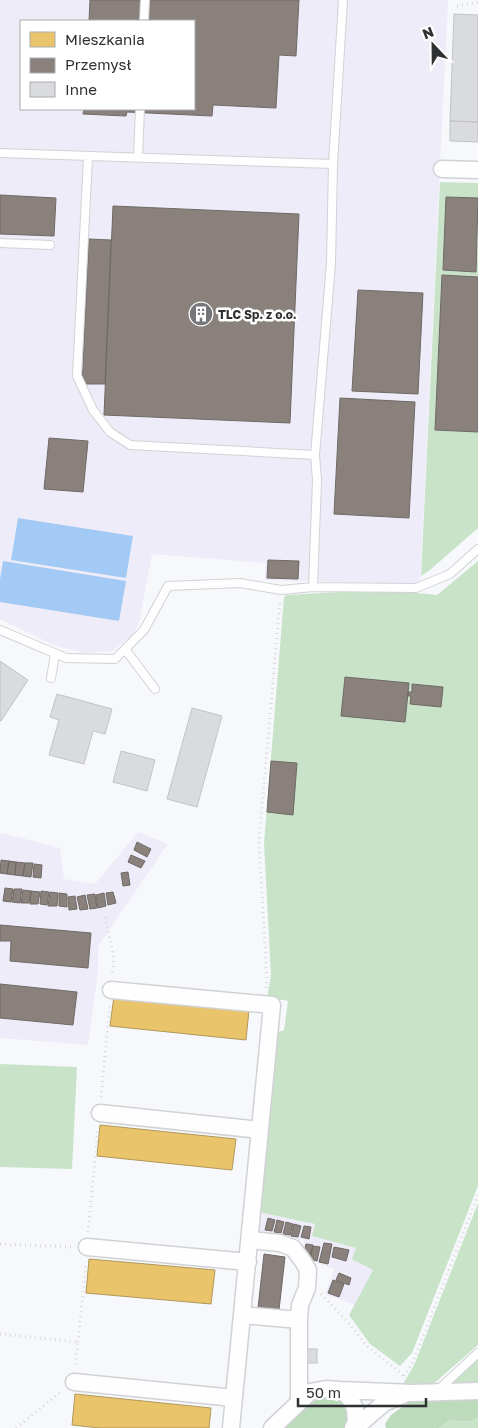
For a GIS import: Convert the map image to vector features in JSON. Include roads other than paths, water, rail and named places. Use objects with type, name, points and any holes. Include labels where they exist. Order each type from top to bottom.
[{"type":"street","points":[[442,170],[478,170]]},
{"type":"street","points":[[111,990],[272,1005],[248,1262],[230,1428]]},
{"type":"street","points":[[100,1113],[260,1130]]},
{"type":"street","points":[[250,1240],[280,1243],[293,1248],[308,1270],[307,1288],[300,1305],[299,1402]]},
{"type":"street","points":[[87,1248],[248,1262]]},
{"type":"street","points":[[242,1316],[299,1320]]},
{"type":"street","points":[[74,1382],[234,1398]]},
{"type":"street","points":[[272,1428],[310,1392],[317,1390],[413,1393],[478,1391]]},
{"type":"street","points":[[340,1390],[349,1397],[355,1408],[356,1422],[354,1428]]},
{"type":"street","points":[[354,1428],[384,1403],[413,1393]]},
{"type":"lane","points":[[144,20],[145,0]]},
{"type":"lane","points":[[313,588],[317,480],[315,455],[331,263],[333,164],[343,0]]},
{"type":"lane","points":[[138,157],[140,110]]},
{"type":"lane","points":[[0,154],[333,164]]},
{"type":"lane","points":[[88,157],[77,360],[78,376],[93,410],[110,432],[130,445],[315,455]]},
{"type":"lane","points":[[0,243],[50,245]]},
{"type":"lane","points":[[0,630],[66,658],[115,659],[144,630],[168,586],[240,583],[281,590],[313,588],[416,588],[450,574],[478,548]]},
{"type":"lane","points":[[125,649],[155,689]]},
{"type":"lane","points":[[50,678],[55,654]]},
{"type":"lane","points":[[436,1392],[478,1353]]},
{"type":"water","points":[[18,518],[133,536],[126,578],[11,560]]},
{"type":"water","points":[[3,561],[126,581],[119,621],[0,602],[0,579]]},
{"type":"place","name":"TLC Sp. z o.o.","points":[[201,314]]}]
